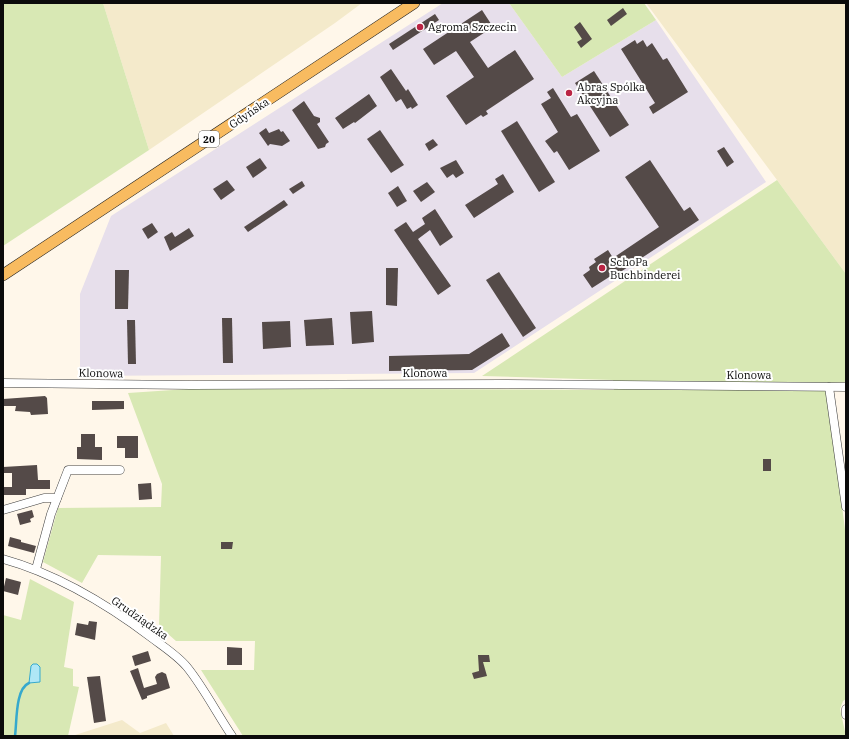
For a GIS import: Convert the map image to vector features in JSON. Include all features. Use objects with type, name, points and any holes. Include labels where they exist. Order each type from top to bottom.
[{"type":"main road","name":"Gdyńska","points":[[3,275],[414,3]]},
{"type":"street","name":"Klonowa","points":[[3,383],[191,385],[483,384],[846,386]]},
{"type":"street","points":[[830,387],[846,507]]},
{"type":"street","points":[[36,569],[57,498],[68,470],[120,470]]},
{"type":"street","points":[[3,510],[44,498],[57,498]]},
{"type":"street","name":"Grudziądzka","points":[[3,559],[36,569],[88,595],[142,630],[187,667],[232,736]]},
{"type":"street","points":[[846,709],[846,715]]},
{"type":"shaded area","points":[[103,3],[362,3],[149,150]]},
{"type":"shaded area","points":[[443,3],[509,3],[562,77],[656,20],[766,182],[474,373],[80,376],[80,294],[111,216]]},
{"type":"shaded area","points":[[646,3],[846,3],[846,274],[777,180]]},
{"type":"shaded area","points":[[122,720],[140,733],[166,723],[174,736],[72,736]]},
{"type":"green space","points":[[3,3],[103,3],[149,150],[3,246]]},
{"type":"green space","points":[[509,3],[644,3],[656,20],[562,77]]},
{"type":"green space","points":[[777,180],[846,274],[846,382],[826,383],[846,537],[846,699],[843,701],[840,709],[846,736],[243,736],[201,670],[254,670],[255,641],[176,641],[159,626],[161,556],[98,555],[82,583],[43,562],[58,508],[161,507],[162,484],[128,393],[203,388],[614,390],[613,380],[482,376]]},
{"type":"green space","points":[[30,579],[74,602],[64,667],[73,669],[73,686],[79,687],[68,736],[3,736],[3,615],[21,620]]},
{"type":"water","points":[[33,664],[37,664],[40,667],[40,682],[29,683],[31,666]]},
{"type":"building","points":[[623,8],[627,14],[611,26],[607,20]]},
{"type":"building","points":[[482,10],[493,27],[470,42],[488,68],[515,50],[534,79],[486,111],[488,114],[483,117],[481,115],[466,125],[446,96],[474,77],[456,51],[434,65],[423,49]]},
{"type":"building","points":[[435,14],[439,20],[393,50],[389,44]]},
{"type":"building","points":[[580,22],[592,39],[581,48],[577,42],[582,39],[574,27]]},
{"type":"building","points":[[635,40],[637,44],[643,40],[647,47],[652,43],[663,60],[667,58],[688,92],[653,114],[649,107],[655,103],[621,49]]},
{"type":"building","points":[[391,69],[406,91],[408,89],[418,105],[412,109],[411,107],[407,109],[401,99],[396,102],[380,77]]},
{"type":"building","points":[[594,71],[629,125],[610,137],[575,83]]},
{"type":"building","points":[[553,88],[571,117],[577,114],[600,151],[569,170],[557,151],[554,153],[545,141],[558,132],[541,104],[551,98],[547,92]]},
{"type":"building","points":[[369,94],[377,106],[355,123],[354,122],[343,129],[335,118]]},
{"type":"building","points":[[304,101],[314,116],[320,118],[320,122],[317,124],[329,142],[325,147],[318,149],[292,110]]},
{"type":"building","points":[[517,121],[555,182],[539,192],[501,131]]},
{"type":"building","points":[[266,128],[269,133],[279,129],[281,132],[283,131],[290,141],[282,146],[270,144],[268,146],[259,133]]},
{"type":"building","points":[[380,130],[404,165],[391,173],[367,139]]},
{"type":"building","points":[[433,139],[438,145],[429,151],[425,144]]},
{"type":"building","points":[[724,147],[734,162],[727,167],[717,151]]},
{"type":"building","points":[[260,158],[267,168],[253,178],[246,167]]},
{"type":"building","points":[[456,160],[464,173],[456,178],[453,174],[447,178],[440,168]]},
{"type":"building","points":[[650,160],[684,211],[690,207],[699,220],[619,273],[617,272],[592,288],[583,275],[590,270],[589,267],[596,262],[594,259],[608,250],[613,258],[659,227],[625,177]]},
{"type":"building","points":[[503,174],[514,192],[474,218],[465,205],[498,184],[495,179]]},
{"type":"building","points":[[227,180],[235,190],[221,200],[213,189]]},
{"type":"building","points":[[302,181],[305,186],[293,194],[289,189]]},
{"type":"building","points":[[427,182],[435,192],[421,202],[413,191]]},
{"type":"building","points":[[398,186],[407,201],[397,207],[388,193]]},
{"type":"building","points":[[284,200],[288,205],[248,232],[244,227]]},
{"type":"building","points":[[435,209],[453,237],[440,246],[430,230],[418,239],[451,286],[438,295],[394,230],[406,222],[413,232],[425,224],[422,218]]},
{"type":"building","points":[[152,223],[158,232],[148,239],[142,229]]},
{"type":"building","points":[[189,228],[194,236],[170,251],[164,237],[172,232],[175,237]]},
{"type":"building","points":[[386,268],[398,268],[397,306],[386,305]]},
{"type":"building","points":[[115,270],[129,270],[128,309],[115,309]]},
{"type":"building","points":[[499,272],[536,328],[523,337],[486,280]]},
{"type":"building","points":[[372,311],[374,342],[352,344],[350,312]]},
{"type":"building","points":[[222,318],[232,318],[233,363],[223,363]]},
{"type":"building","points":[[332,318],[334,345],[306,346],[304,320]]},
{"type":"building","points":[[127,320],[135,320],[136,364],[128,364]]},
{"type":"building","points":[[290,321],[291,347],[263,349],[262,322]]},
{"type":"building","points":[[502,333],[510,346],[472,370],[389,371],[389,356],[469,354]]},
{"type":"building","points":[[45,396],[47,398],[48,414],[31,415],[30,412],[15,411],[16,406],[3,406],[3,399]]},
{"type":"building","points":[[92,401],[124,401],[124,409],[92,410]]},
{"type":"building","points":[[81,434],[95,434],[95,447],[102,447],[102,460],[77,459],[77,447],[81,447]]},
{"type":"building","points":[[117,436],[138,436],[138,458],[125,458],[125,448],[117,448]]},
{"type":"building","points":[[763,459],[771,459],[771,471],[763,471]]},
{"type":"building","points":[[37,465],[38,480],[50,480],[50,489],[26,489],[26,495],[3,495],[3,487],[12,487],[12,473],[3,473],[3,467]]},
{"type":"building","points":[[151,483],[152,499],[139,500],[138,484]]},
{"type":"building","points":[[32,510],[34,517],[30,519],[31,522],[20,525],[17,514]]},
{"type":"building","points":[[10,537],[36,546],[34,553],[8,546]]},
{"type":"building","points":[[221,542],[233,542],[232,549],[221,549]]},
{"type":"building","points":[[6,578],[21,582],[18,595],[3,591]]},
{"type":"building","points":[[89,621],[97,622],[95,640],[75,635],[77,623],[88,625]]},
{"type":"building","points":[[227,647],[242,648],[242,665],[227,665]]},
{"type":"building","points":[[148,651],[151,661],[135,666],[132,656]]},
{"type":"building","points":[[478,655],[489,655],[490,662],[483,662],[487,676],[474,679],[472,673],[479,671]]},
{"type":"building","points":[[138,668],[144,688],[157,684],[155,677],[157,674],[162,672],[166,674],[170,688],[147,696],[147,698],[142,700],[130,671]]},
{"type":"building","points":[[100,676],[106,721],[94,723],[87,677]]},
{"type":"waterway","points":[[15,736],[19,699],[24,686],[29,683]]},
{"type":"place","name":"Agroma Szczecin","points":[[420,27]]},
{"type":"place","name":"Abras Spólka Akcyjna","points":[[569,93]]},
{"type":"place","name":"SchoPa Buchbinderei","points":[[602,268]]}]
